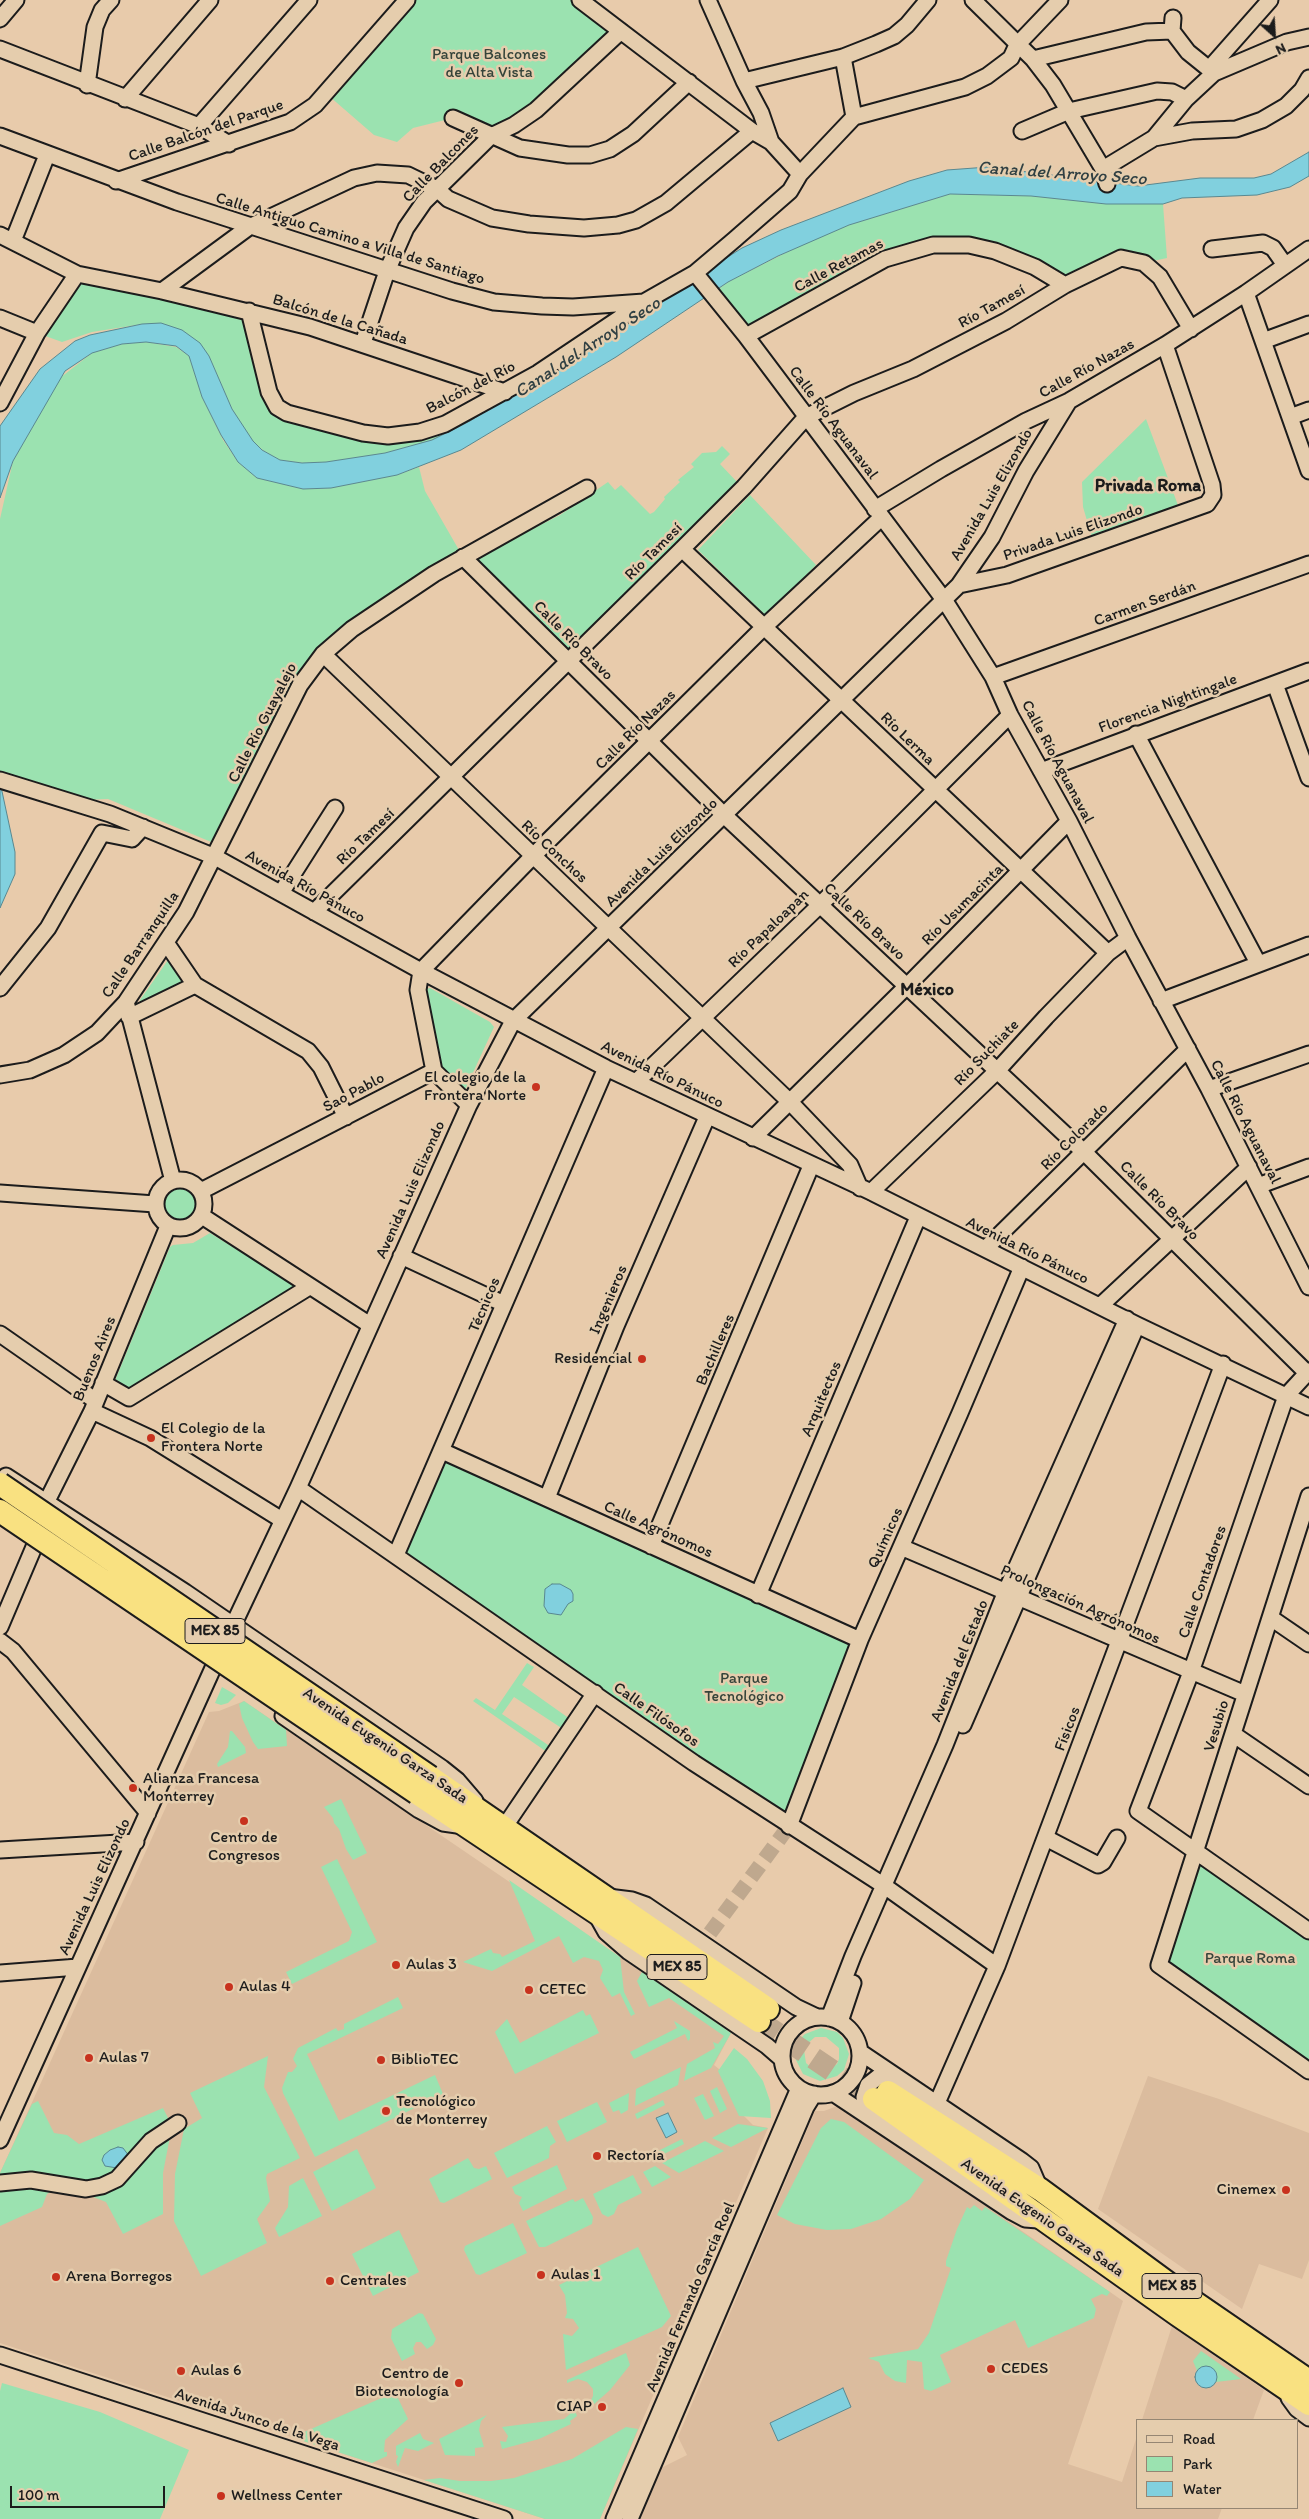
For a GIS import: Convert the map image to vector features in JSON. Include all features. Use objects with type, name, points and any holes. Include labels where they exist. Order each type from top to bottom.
[{"type":"highway","name":"Avenida Eugenio Garza Sada","points":[[0,1484],[423,1785]]},
{"type":"highway","name":"Avenida Eugenio Garza Sada","points":[[0,1511],[474,1818],[763,2014]]},
{"type":"highway","name":"Avenida Eugenio Garza Sada","points":[[474,1818],[504,1826],[602,1905]]},
{"type":"highway","name":"Avenida Eugenio Garza Sada","points":[[880,2094],[1041,2190],[1300,2378],[1309,2404]]},
{"type":"highway","name":"Avenida Eugenio Garza Sada","points":[[880,2094],[1045,2221],[1300,2378]]},
{"type":"street","points":[[0,19],[16,0]]},
{"type":"street","points":[[87,85],[95,27],[102,10],[112,0]]},
{"type":"street","points":[[125,99],[210,0]]},
{"type":"street","points":[[199,126],[309,0]]},
{"type":"street","name":"Calle Balcón del Parque","points":[[116,180],[229,144],[290,122],[315,105],[407,0]]},
{"type":"street","points":[[580,0],[752,131],[771,142],[800,174]]},
{"type":"street","points":[[708,0],[744,81],[761,113],[771,142]]},
{"type":"street","points":[[744,81],[844,57],[894,36],[907,25],[928,0]]},
{"type":"street","points":[[973,0],[1033,59],[1069,111],[1105,176],[1154,138],[1270,0]]},
{"type":"street","points":[[696,275],[790,191],[800,174],[854,117],[965,87],[1000,68],[1011,58],[1017,45],[1060,0]]},
{"type":"street","points":[[1033,59],[1172,24],[1188,52],[1212,71]]},
{"type":"street","name":"Calle Balcones","points":[[363,343],[386,271],[406,228],[424,202],[491,136],[514,126],[536,110],[621,31]]},
{"type":"street","points":[[1212,71],[1287,42],[1309,37]]},
{"type":"street","points":[[0,49],[87,85],[199,126],[229,144]]},
{"type":"street","points":[[844,57],[854,117]]},
{"type":"street","points":[[1154,138],[1192,132],[1236,129],[1262,120],[1286,106],[1302,90],[1309,78]]},
{"type":"street","points":[[453,118],[520,148],[568,155],[590,155],[610,149],[633,134],[689,82]]},
{"type":"street","points":[[1022,131],[1069,111],[1157,91],[1172,92],[1186,99]]},
{"type":"street","points":[[162,291],[249,227],[336,184],[365,175],[393,173],[408,175],[437,189],[448,199],[492,218],[529,224],[584,228],[636,220],[666,203],[752,131]]},
{"type":"street","name":"Calle Antiguo Camino a Villa de Santiago","points":[[0,136],[47,155],[249,227],[386,271],[494,302],[573,307],[644,302],[696,275]]},
{"type":"street","points":[[7,238],[47,155]]},
{"type":"street","name":"Balcón de la Cañada","points":[[7,238],[77,274],[249,311],[363,343],[505,392]]},
{"type":"street","points":[[1212,249],[1263,243],[1273,248],[1285,265]]},
{"type":"street","name":"Calle Retamas","points":[[746,336],[884,259],[933,245],[969,245],[995,251],[1035,268],[1065,285]]},
{"type":"street","name":"Calle Río Nazas","points":[[421,972],[533,856],[878,514],[941,468],[1026,421],[1069,400],[1192,329],[1309,250]]},
{"type":"street","name":"Río Tamesí","points":[[314,912],[744,487],[806,418],[854,393],[939,356],[1006,321],[1065,285],[1121,258],[1144,263],[1160,277],[1192,329]]},
{"type":"street","points":[[0,403],[37,333],[77,274]]},
{"type":"street","name":"Calle Río Aguanaval","points":[[696,275],[746,336],[945,601],[993,677],[1010,715],[1069,821],[1308,1282]]},
{"type":"street","points":[[1246,293],[1309,471]]},
{"type":"street","name":"Balcón del Río","points":[[249,311],[272,402],[287,413],[363,433],[388,436],[420,432],[445,424],[538,373],[644,302]]},
{"type":"street","points":[[0,318],[37,333]]},
{"type":"street","points":[[1263,341],[1309,324]]},
{"type":"street","name":"Privada Luis Elizondo","points":[[959,585],[1007,575],[1207,504],[1213,495],[1212,485],[1164,345]]},
{"type":"street","name":"Avenida Luis Elizondo","points":[[0,2140],[213,1668],[298,1488],[469,1105],[513,1021],[945,601],[959,585],[992,538],[1026,471],[1069,400]]},
{"type":"street","points":[[1290,416],[1309,410]]},
{"type":"street","name":"Calle Río Guayalejo","points":[[215,857],[300,685],[323,654],[377,611],[463,557],[586,488]]},
{"type":"street","name":"Río Lerma","points":[[682,549],[1108,953]]},
{"type":"street","name":"Calle Río Bravo","points":[[463,557],[725,816],[996,1072],[1085,1152],[1308,1372]]},
{"type":"street","name":"Carmen Serdán","points":[[993,677],[1309,564]]},
{"type":"street","name":"Río Conchos","points":[[323,654],[451,778],[610,927],[790,1102],[850,1166],[866,1190]]},
{"type":"street","name":"Florencia Nightingale","points":[[1041,771],[1309,671]]},
{"type":"street","points":[[1275,684],[1309,778]]},
{"type":"street","name":"Río Papaloapan","points":[[636,1082],[820,904],[1010,715]]},
{"type":"street","points":[[1136,734],[1258,963]]},
{"type":"street","name":"Avenida Río Pánuco","points":[[4,781],[110,814],[215,857],[421,972],[606,1068],[811,1166],[866,1190],[1132,1322],[1309,1406]]},
{"type":"street","points":[[281,893],[335,808]]},
{"type":"street","name":"Río Usumacinta","points":[[753,1138],[907,986],[1069,821]]},
{"type":"street","points":[[0,988],[48,928],[102,833],[132,839],[143,827]]},
{"type":"street","name":"Calle Barranquilla","points":[[0,1075],[30,1070],[64,1055],[128,1009],[186,912],[215,857]]},
{"type":"street","name":"Río Suchiate","points":[[866,1190],[996,1072],[1046,1016],[1108,953],[1128,938]]},
{"type":"street","points":[[167,944],[195,985],[308,1051],[325,1074],[346,1117]]},
{"type":"street","points":[[1161,1001],[1309,945]]},
{"type":"street","points":[[421,972],[418,990],[434,1071],[469,1105]]},
{"type":"street","points":[[172,1181],[128,1009],[195,985]]},
{"type":"street","name":"Río Colorado","points":[[986,1248],[1188,1049]]},
{"type":"street","points":[[1209,1089],[1309,1054]]},
{"type":"street","name":"Técnicos","points":[[396,1554],[606,1068]]},
{"type":"street","name":"Sao Pablo","points":[[201,1191],[434,1071]]},
{"type":"street","name":"Ingenieros","points":[[547,1498],[616,1326],[707,1117]]},
{"type":"street","name":"Bachilleres","points":[[651,1546],[811,1166]]},
{"type":"street","points":[[1100,1306],[1248,1167]]},
{"type":"street","points":[[1258,1186],[1309,1167]]},
{"type":"street","points":[[172,1181],[188,1182],[201,1191],[205,1208],[202,1216],[187,1227],[177,1229],[168,1226],[156,1213],[157,1194],[172,1181]]},
{"type":"street","points":[[0,1193],[155,1204]]},
{"type":"street","points":[[202,1216],[370,1325]]},
{"type":"street","name":"Arquitectos","points":[[758,1595],[918,1217]]},
{"type":"street","name":"Buenos Aires","points":[[47,1501],[94,1406],[168,1226]]},
{"type":"street","points":[[401,1256],[504,1304]]},
{"type":"street","name":"Químicos","points":[[789,1826],[860,1640],[1022,1267]]},
{"type":"street","points":[[119,1422],[129,1398],[309,1287]]},
{"type":"street","name":"Avenida del Estado","points":[[829,2019],[862,1959],[887,1888],[945,1745],[1132,1322]]},
{"type":"street","points":[[0,1334],[94,1406],[150,1438],[282,1520]]},
{"type":"street","name":"Físicos","points":[[937,2103],[997,1966],[1223,1364]]},
{"type":"street","name":"Calle Contadores","points":[[1196,1853],[1138,1811],[1190,1672],[1286,1396],[1308,1372]]},
{"type":"street","points":[[103,1383],[129,1398]]},
{"type":"street","name":"Calle Agrónomos","points":[[442,1451],[860,1640]]},
{"type":"street","points":[[0,1473],[47,1501],[185,1592],[450,1774],[466,1789],[474,1818],[443,1822],[419,1810],[254,1695],[0,1524]]},
{"type":"street","name":"Calle Filósofos","points":[[298,1488],[396,1554],[694,1763],[887,1888],[997,1966]]},
{"type":"street","name":"Vesubio","points":[[1309,1497],[1159,1965],[1309,2071]]},
{"type":"street","points":[[0,1627],[34,1547]]},
{"type":"street","name":"Prolongación Agrónomos","points":[[901,1547],[1245,1694]]},
{"type":"street","points":[[161,1633],[178,1634],[191,1622],[193,1610],[185,1592]]},
{"type":"street","points":[[1271,1618],[1309,1644]]},
{"type":"street","points":[[0,1641],[13,1651],[148,1813]]},
{"type":"street","points":[[254,1695],[248,1681],[252,1666],[266,1656],[279,1656]]},
{"type":"street","points":[[504,1826],[595,1693]]},
{"type":"street","points":[[1233,1734],[1309,1786]]},
{"type":"street","points":[[1046,1838],[1098,1865],[1103,1862],[1117,1838]]},
{"type":"street","points":[[0,1850],[136,1842]]},
{"type":"street","points":[[1196,1853],[1309,1931]]},
{"type":"street","points":[[602,1905],[606,1932],[629,1952],[763,2014],[796,2008],[829,2019],[852,2033],[880,2094]]},
{"type":"street","points":[[0,1973],[78,1967]]},
{"type":"street","points":[[763,2014],[786,2073],[799,2088],[814,2094],[880,2094],[937,2103],[1022,2161],[1030,2168],[1041,2190]]},
{"type":"street","points":[[782,2059],[784,2044],[791,2031],[802,2022],[829,2019]]},
{"type":"street","points":[[833,2093],[848,2084],[855,2075],[860,2052]]},
{"type":"street","name":"Avenida Fernando García Roel","points":[[614,2519],[799,2088]]},
{"type":"street","name":"Avenida Fernando García Roel","points":[[630,2519],[806,2107],[814,2094]]},
{"type":"street","points":[[0,2183],[31,2180],[86,2189],[102,2186],[117,2179],[151,2142],[178,2123]]},
{"type":"street","name":"Avenida Junco de la Vega","points":[[0,2355],[504,2519]]},
{"type":"street","name":"Avenida Junco de la Vega","points":[[0,2362],[328,2468],[475,2519]]},
{"type":"street","points":[[1300,2378],[1293,2405],[1309,2418]]},
{"type":"shaded area","name":"Tecnológico de Monterrey","points":[[244,1701],[731,2033],[714,2065],[729,2077],[741,2099],[744,2116],[753,2125],[768,2128],[600,2519],[545,2519],[0,2343],[0,2173],[209,1712],[219,1711]]},
{"type":"shaded area","points":[[1148,2076],[1219,2099],[1309,2133],[1309,2260],[1302,2279],[1259,2264],[1242,2309],[1098,2209]]},
{"type":"shaded area","points":[[840,2105],[1123,2301],[1068,2464],[1122,2482],[1136,2439],[1136,2509],[1222,2509],[1218,2519],[639,2519],[661,2468],[687,2455],[678,2437],[815,2111],[824,2111]]},
{"type":"shaded area","points":[[1172,2326],[1264,2390],[1253,2419],[1142,2419]]},
{"type":"green space","name":"Parque Balcones de Alta Vista","points":[[413,0],[581,0],[621,31],[536,110],[491,136],[453,118],[413,128],[397,142],[374,135],[329,96]]},
{"type":"green space","points":[[950,194],[1031,196],[1106,204],[1163,204],[1167,258],[1144,263],[1132,259],[1065,285],[995,251],[911,250],[746,336],[712,294],[728,282],[805,243],[849,225]]},
{"type":"green space","points":[[77,274],[249,311],[272,402],[388,436],[503,398],[470,421],[432,440],[385,453],[326,462],[304,463],[280,460],[264,451],[251,440],[232,409],[209,356],[143,324],[92,332],[62,342],[37,333]]},
{"type":"green space","points":[[146,342],[176,347],[189,356],[202,397],[223,440],[238,462],[257,478],[303,489],[331,488],[397,475],[419,467],[425,491],[463,557],[323,654],[216,844],[108,799],[82,800],[0,772],[0,519],[13,461],[60,378],[92,353],[122,344]]},
{"type":"green space","points":[[1146,419],[1179,508],[1093,541],[1083,507],[1082,482]]},
{"type":"green space","points":[[722,446],[730,454],[720,464],[738,483],[570,651],[522,609],[475,562],[477,557],[560,515],[608,482],[615,490],[621,485],[650,514],[654,512],[665,499],[664,497],[680,482],[678,480],[694,467],[691,464],[702,453],[716,452]]},
{"type":"green space","points":[[750,495],[816,565],[766,616],[698,550]]},
{"type":"green space","points":[[168,960],[177,975],[185,982],[141,1003],[140,1000]]},
{"type":"green space","points":[[430,988],[490,1022],[494,1027],[465,1090],[461,1090],[439,1066],[430,1010],[424,994],[425,989]]},
{"type":"green space","points":[[175,1180],[185,1180],[194,1184],[200,1190],[203,1195],[203,1213],[194,1224],[185,1228],[175,1228],[166,1224],[160,1218],[156,1209],[156,1199],[160,1190],[166,1184]]},
{"type":"green space","points":[[210,1233],[302,1290],[130,1390],[116,1381],[116,1378],[170,1247],[193,1243]]},
{"type":"green space","name":"Parque Tecnológico","points":[[441,1453],[860,1640],[789,1826],[397,1553]]},
{"type":"green space","points":[[527,1663],[534,1667],[522,1685],[570,1719],[563,1729],[514,1697],[502,1714],[551,1747],[547,1752],[473,1701],[476,1698],[495,1710]]},
{"type":"green space","points":[[222,1687],[236,1695],[228,1703],[221,1705],[215,1703]]},
{"type":"green space","points":[[244,1701],[286,1730],[287,1746],[258,1749],[242,1718],[239,1704]]},
{"type":"green space","points":[[230,1731],[245,1747],[246,1753],[218,1767],[217,1764],[228,1747]]},
{"type":"green space","points":[[341,1799],[367,1853],[353,1860],[346,1849],[333,1818],[324,1807]]},
{"type":"green space","name":"Parque Roma","points":[[1196,1853],[1309,1930],[1309,2070],[1159,1965]]},
{"type":"green space","points":[[337,1859],[377,1942],[292,1984],[286,1972],[349,1941],[352,1932],[321,1867]]},
{"type":"green space","points":[[509,1880],[620,1957],[624,1992],[635,2014],[631,2016],[620,1993],[612,1997],[600,1978],[603,1970],[599,1961],[584,1957],[573,1963],[559,1936],[492,1971],[463,1962],[491,1949],[493,1953],[500,1954],[502,1957],[535,1941]]},
{"type":"green space","points":[[642,1972],[731,2033],[711,2068],[684,2081],[687,2064],[715,2048],[713,2042],[718,2044],[724,2036],[669,1998],[649,2007],[637,1981]]},
{"type":"green space","points":[[398,1997],[403,2008],[307,2054],[339,2121],[435,2075],[443,2094],[315,2157],[282,2088],[288,2072],[292,2072],[297,2066],[293,2059],[298,2048],[336,2028],[338,2031],[344,2029],[344,2024]]},
{"type":"green space","points":[[583,2010],[586,2016],[590,2014],[599,2033],[515,2074],[495,2032],[507,2019],[520,2043]]},
{"type":"green space","points":[[674,2021],[690,2031],[690,2039],[688,2041],[685,2034],[634,2059],[630,2052],[677,2028]]},
{"type":"green space","points":[[821,2028],[837,2032],[843,2038],[849,2054],[844,2070],[837,2076],[820,2081],[803,2074],[795,2058],[799,2040],[805,2034]],"holes":[[[815,2037],[826,2037],[839,2048],[839,2059],[837,2064],[827,2071],[815,2071],[806,2063],[804,2050],[806,2045]]]},
{"type":"green space","points":[[734,2048],[747,2059],[763,2081],[770,2101],[771,2118],[739,2116],[718,2071]]},
{"type":"green space","points":[[268,2056],[264,2087],[300,2158],[267,2174],[270,2201],[257,2219],[267,2243],[201,2276],[174,2221],[175,2174],[184,2129],[202,2118],[190,2093]]},
{"type":"green space","points":[[681,2067],[678,2085],[635,2106],[636,2089]]},
{"type":"green space","points":[[717,2087],[727,2109],[720,2113],[710,2091]]},
{"type":"green space","points":[[629,2093],[628,2110],[621,2114],[619,2110],[613,2112],[609,2103]]},
{"type":"green space","points":[[703,2094],[714,2116],[705,2120],[694,2098]]},
{"type":"green space","points":[[663,2100],[665,2105],[637,2119],[635,2114]]},
{"type":"green space","points":[[38,2101],[54,2133],[67,2135],[79,2144],[163,2108],[172,2126],[163,2173],[163,2214],[123,2234],[106,2202],[63,2185],[47,2194],[42,2207],[0,2226],[0,2173],[32,2104]]},
{"type":"green space","points":[[597,2102],[607,2122],[567,2142],[557,2121]]},
{"type":"green space","points":[[831,2119],[844,2122],[924,2180],[910,2199],[881,2219],[851,2229],[827,2230],[795,2224],[777,2215],[821,2128]]},
{"type":"green space","points":[[738,2124],[768,2128],[731,2147],[712,2138]]},
{"type":"green space","points":[[547,2126],[556,2142],[550,2146],[549,2158],[507,2178],[494,2153]]},
{"type":"green space","points":[[682,2139],[684,2144],[656,2158],[654,2153]]},
{"type":"green space","points":[[705,2141],[724,2151],[679,2173],[662,2163]]},
{"type":"green space","points":[[357,2149],[376,2188],[332,2211],[313,2172]]},
{"type":"green space","points":[[468,2158],[474,2168],[479,2169],[486,2166],[492,2179],[444,2203],[440,2202],[429,2179]]},
{"type":"green space","points":[[557,2165],[567,2189],[523,2211],[519,2203],[522,2197],[515,2194],[512,2187]]},
{"type":"green space","points":[[655,2166],[671,2177],[652,2187],[643,2172]]},
{"type":"green space","points":[[633,2175],[642,2193],[618,2205],[614,2214],[608,2217],[602,2214],[593,2194]]},
{"type":"green space","points":[[303,2178],[322,2216],[279,2237],[275,2228],[288,2207],[289,2186]]},
{"type":"green space","points":[[583,2198],[593,2217],[592,2224],[545,2247],[539,2247],[526,2221],[573,2199],[575,2202]]},
{"type":"green space","points":[[974,2205],[982,2211],[985,2207],[1110,2292],[1107,2296],[1102,2294],[1091,2299],[1096,2309],[1094,2318],[1028,2348],[1015,2320],[940,2355],[951,2382],[931,2391],[924,2389],[922,2362],[907,2360],[906,2383],[895,2381],[885,2374],[879,2362],[868,2358],[918,2349],[929,2333],[951,2268],[946,2266],[946,2261],[957,2229],[967,2207],[970,2209]]},
{"type":"green space","points":[[513,2223],[527,2253],[480,2275],[476,2274],[464,2250],[465,2246]]},
{"type":"green space","points":[[399,2230],[419,2272],[373,2296],[352,2254]]},
{"type":"green space","points":[[638,2247],[671,2316],[662,2327],[566,2370],[563,2334],[572,2336],[579,2328],[573,2319],[565,2318],[567,2313],[565,2295],[559,2285]]},
{"type":"green space","points":[[419,2313],[423,2314],[436,2339],[433,2345],[427,2349],[421,2342],[416,2342],[413,2348],[415,2354],[402,2361],[391,2338],[392,2329]]},
{"type":"green space","points":[[1201,2351],[1241,2379],[1216,2382],[1216,2373],[1213,2369],[1200,2368],[1197,2371],[1193,2361]]},
{"type":"green space","points":[[626,2353],[630,2365],[610,2390],[593,2405],[590,2402],[593,2396],[593,2389],[587,2382],[578,2379],[567,2383],[567,2380]]},
{"type":"green space","points":[[2,2383],[100,2412],[189,2450],[160,2519],[0,2519],[0,2391]]},
{"type":"green space","points":[[395,2392],[408,2419],[385,2440],[384,2452],[387,2452],[387,2456],[372,2463],[300,2440],[304,2438],[302,2433]]},
{"type":"green space","points":[[569,2407],[574,2408],[577,2416],[570,2421],[571,2424],[539,2439],[502,2449],[500,2441],[506,2442],[508,2436],[502,2427],[564,2419],[570,2414]]},
{"type":"green space","points":[[487,2415],[481,2421],[479,2430],[484,2447],[475,2448],[475,2456],[445,2455],[439,2439]]},
{"type":"green space","points":[[626,2427],[638,2429],[600,2519],[545,2519],[424,2480],[440,2478],[460,2481],[491,2481],[514,2478],[572,2459]]},
{"type":"green space","points":[[420,2433],[423,2439],[434,2443],[418,2451],[405,2448],[398,2467],[396,2462],[398,2456],[396,2455],[396,2446]]},
{"type":"water","name":"Canal del Arroyo Seco","points":[[1309,152],[1309,176],[1290,187],[1257,195],[1182,198],[1163,204],[1106,204],[1031,196],[950,194],[849,225],[778,256],[728,282],[616,357],[461,450],[397,475],[331,488],[303,489],[257,478],[238,462],[221,435],[202,397],[189,356],[176,346],[146,342],[122,344],[92,353],[65,371],[13,461],[0,498],[0,426],[40,369],[75,341],[90,335],[142,324],[161,323],[182,330],[200,343],[209,356],[232,409],[253,441],[262,450],[280,460],[302,463],[326,462],[385,453],[432,440],[470,421],[742,248],[781,230],[909,181],[947,170],[988,167],[1138,186],[1200,178],[1254,178],[1271,174]]},
{"type":"water","points":[[0,782],[15,852],[15,874],[0,908]]},
{"type":"water","points":[[552,1584],[560,1584],[571,1590],[573,1594],[573,1601],[568,1604],[561,1615],[548,1613],[544,1606],[545,1589]]},
{"type":"water","points":[[668,2113],[677,2132],[666,2138],[656,2118]]},
{"type":"water","points":[[118,2147],[123,2148],[129,2156],[124,2165],[117,2168],[105,2166],[102,2160],[104,2155]]},
{"type":"water","points":[[1206,2366],[1214,2369],[1217,2377],[1214,2385],[1206,2388],[1198,2385],[1195,2377],[1198,2369]]},
{"type":"water","points":[[843,2388],[851,2407],[778,2441],[770,2423]]},
{"type":"tunnel","points":[[710,1933],[789,1826]]},
{"type":"tunnel","points":[[759,2021],[874,2099]]},
{"type":"place","name":"El colegio de la Frontera Norte","points":[[536,1087]]},
{"type":"place","name":"Residencial","points":[[642,1359]]},
{"type":"place","name":"El Colegio de la Frontera Norte","points":[[151,1438]]},
{"type":"place","name":"Alianza Francesa Monterrey","points":[[133,1788]]},
{"type":"place","name":"Centro de Congresos","points":[[244,1821]]},
{"type":"place","name":"Aulas 3","points":[[396,1965]]},
{"type":"place","name":"Aulas 4","points":[[229,1987]]},
{"type":"place","name":"CETEC","points":[[529,1990]]},
{"type":"place","name":"Aulas 7","points":[[89,2058]]},
{"type":"place","name":"BiblioTEC","points":[[381,2060]]},
{"type":"place","name":"Tecnológico de Monterrey","points":[[386,2111]]},
{"type":"place","name":"Rectoría","points":[[597,2156]]},
{"type":"place","name":"Cinemex","points":[[1286,2190]]},
{"type":"place","name":"Aulas 1","points":[[541,2275]]},
{"type":"place","name":"Arena Borregos","points":[[56,2277]]},
{"type":"place","name":"Centrales","points":[[330,2281]]},
{"type":"place","name":"CEDES","points":[[991,2369]]},
{"type":"place","name":"Aulas 6","points":[[181,2371]]},
{"type":"place","name":"Centro de Biotecnología","points":[[459,2383]]},
{"type":"place","name":"CIAP","points":[[602,2407]]},
{"type":"place","name":"Wellness Center","points":[[221,2496]]},
{"type":"district","name":"Privada Roma","points":[[1148,486]]},
{"type":"district","name":"México","points":[[927,990]]}]
